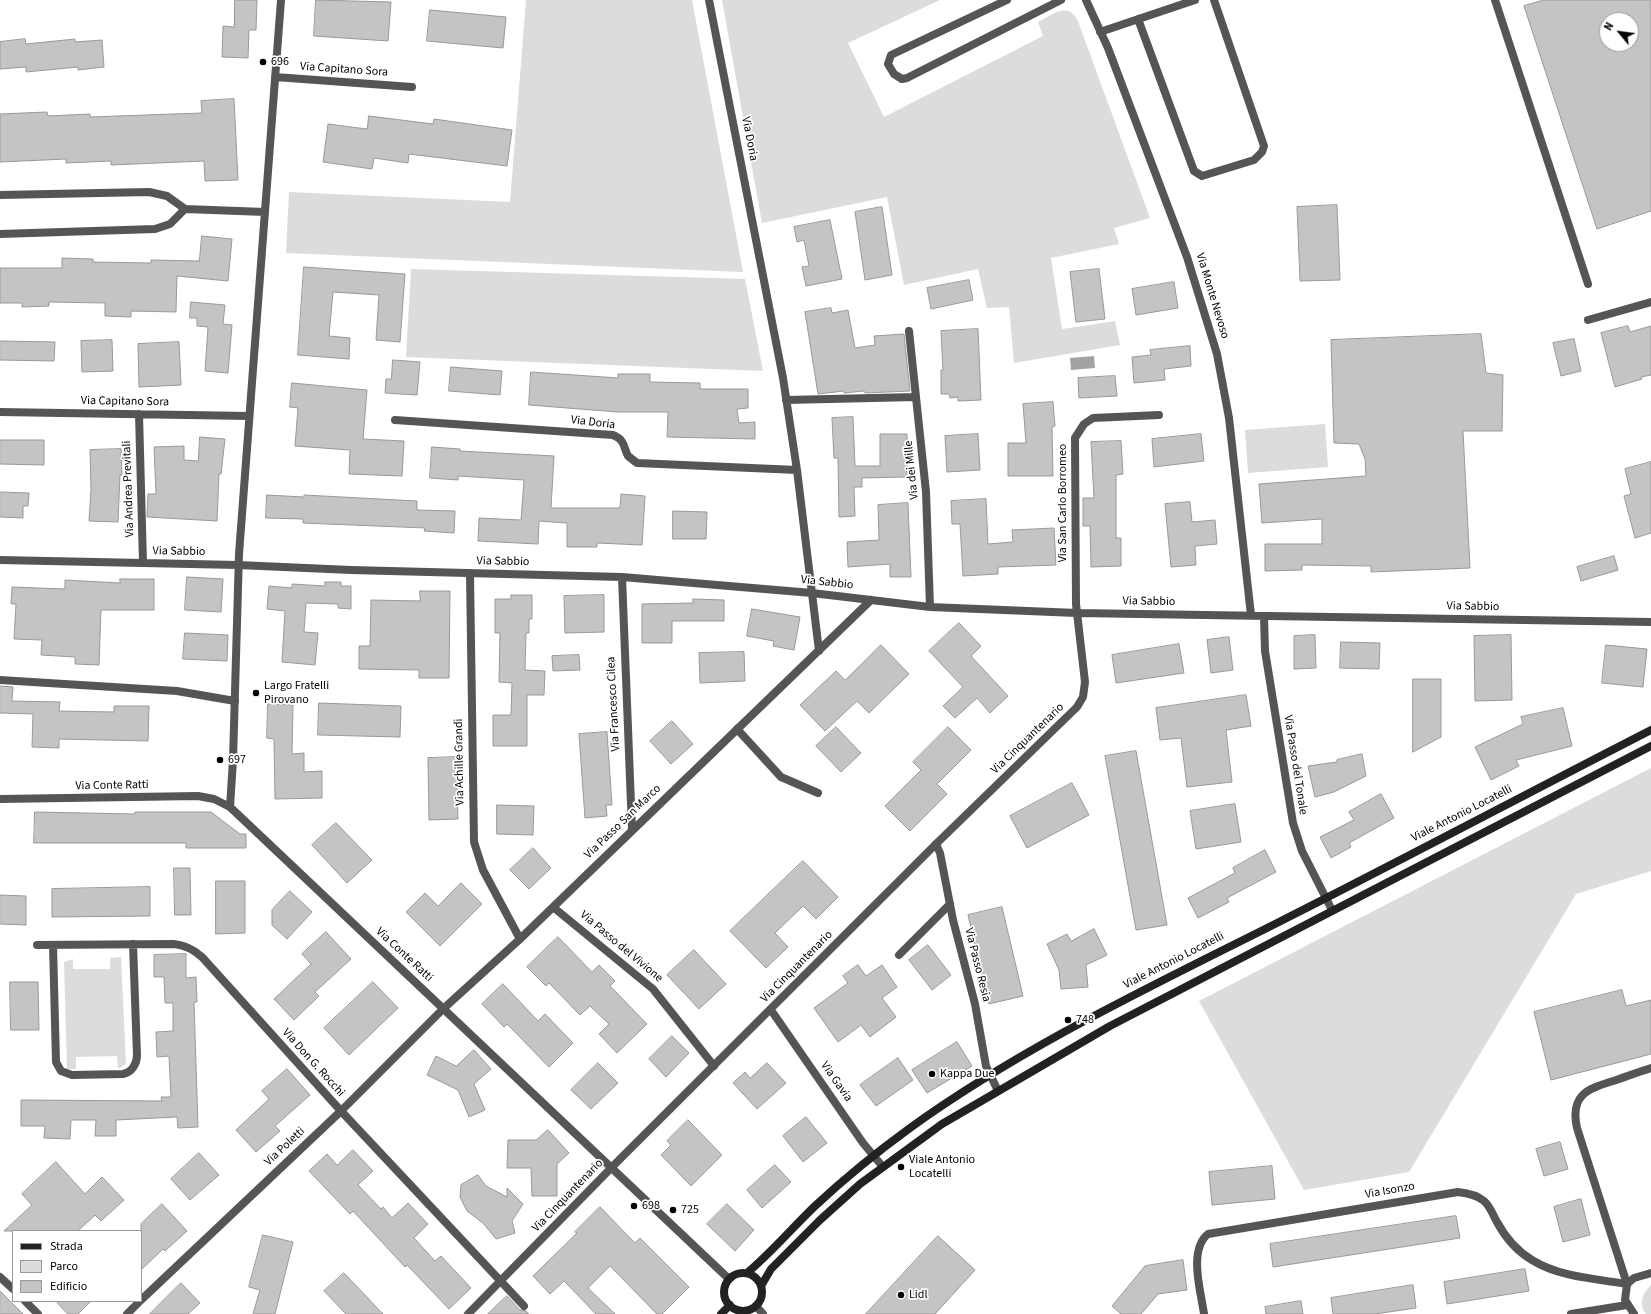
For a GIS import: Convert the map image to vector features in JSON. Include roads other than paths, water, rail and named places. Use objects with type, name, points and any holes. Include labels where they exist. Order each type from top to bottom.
[{"type":"street","points":[[230,807],[232,797],[238,565],[280,0]]},
{"type":"street","name":"Via Doria","points":[[709,0],[786,400],[797,470],[812,593]]},
{"type":"street","points":[[1007,0],[891,55],[888,64],[894,74],[902,79],[907,78],[1061,0]]},
{"type":"street","name":"Via Monte Nevoso","points":[[1086,0],[1100,32],[1187,256],[1217,354],[1228,410],[1251,616]]},
{"type":"street","points":[[1100,32],[1195,0]]},
{"type":"street","points":[[1138,19],[1194,170],[1202,176],[1254,160],[1259,156],[1264,146],[1214,0]]},
{"type":"street","points":[[1495,0],[1588,284]]},
{"type":"street","name":"Via Capitano Sora","points":[[275,77],[412,87]]},
{"type":"street","points":[[0,196],[149,192],[167,196],[185,209],[265,212]]},
{"type":"street","points":[[0,234],[155,229],[170,224],[185,209]]},
{"type":"street","points":[[1588,320],[1651,302]]},
{"type":"street","name":"Via dei Mille","points":[[909,330],[928,510],[930,607]]},
{"type":"street","points":[[786,400],[916,397]]},
{"type":"street","name":"Via Capitano Sora","points":[[0,412],[249,416]]},
{"type":"street","name":"Via Andrea Previtali","points":[[139,414],[143,563]]},
{"type":"street","name":"Via San Carlo Borromeo","points":[[1077,612],[1074,447],[1078,433],[1084,424],[1093,418],[1159,415]]},
{"type":"street","name":"Via Doria","points":[[395,420],[613,435],[624,442],[626,452],[630,459],[643,463],[797,470]]},
{"type":"street","name":"Via Sabbio","points":[[0,560],[238,565],[470,574],[622,577],[812,593],[930,607],[1251,616],[1651,622]]},
{"type":"street","name":"Via Achille Grandi","points":[[470,574],[474,842],[483,870],[520,939]]},
{"type":"street","name":"Via Francesco Cilea","points":[[622,577],[632,829]]},
{"type":"street","points":[[812,593],[819,651]]},
{"type":"street","name":"Via Passo San Marco","points":[[443,1009],[520,939],[632,829],[871,600]]},
{"type":"street","name":"Via Cinquantenario","points":[[468,1314],[936,844],[1081,702],[1085,682],[1077,612]]},
{"type":"street","name":"Via Passo del Tonale","points":[[1264,616],[1265,651],[1293,824],[1302,851],[1332,910]]},
{"type":"street","points":[[0,680],[177,691],[235,701]]},
{"type":"street","points":[[736,729],[775,773],[794,784],[818,793]]},
{"type":"street","name":"Viale Antonio Locatelli","points":[[729,1280],[735,1275],[747,1273],[762,1261],[819,1203],[874,1155],[926,1117],[990,1076],[1096,1014],[1326,898],[1651,730]]},
{"type":"street","points":[[761,1286],[771,1270],[820,1220],[883,1167],[942,1124],[1098,1033],[1332,910],[1651,746]]},
{"type":"street","name":"Via Conte Ratti","points":[[0,800],[198,796],[214,799],[230,807],[729,1280]]},
{"type":"street","name":"Via Passo Resia","points":[[936,844],[940,853],[950,904],[975,1004],[984,1056],[990,1076],[998,1091]]},
{"type":"street","points":[[899,956],[950,904]]},
{"type":"street","name":"Via Passo del Vivione","points":[[553,907],[653,988],[714,1066]]},
{"type":"street","points":[[53,945],[56,1062],[61,1071],[72,1075],[123,1074],[130,1071],[136,1064],[137,1055],[133,944]]},
{"type":"street","name":"Via Don G. Rocchi","points":[[37,945],[178,944],[198,953],[341,1111],[524,1306]]},
{"type":"street","name":"Via Poletti","points":[[142,1300],[341,1111],[443,1009]]},
{"type":"street","name":"Via Gavia","points":[[771,1010],[863,1143],[883,1167]]},
{"type":"street","points":[[1634,1314],[1627,1305],[1625,1295],[1627,1284],[1577,1128],[1576,1115],[1578,1103],[1588,1089],[1651,1068]]},
{"type":"street","name":"Via Isonzo","points":[[1204,1314],[1197,1254],[1200,1243],[1208,1234],[1458,1192],[1474,1195],[1484,1201],[1502,1231],[1524,1255],[1537,1264],[1580,1276],[1627,1284]]},
{"type":"street","points":[[729,1280],[725,1289],[725,1295],[730,1305],[741,1311],[748,1311],[756,1306],[761,1298],[761,1286],[758,1280],[747,1273]]},
{"type":"street","points":[[1627,1284],[1634,1278],[1651,1273]]},
{"type":"street","points":[[0,1277],[12,1288]]},
{"type":"street","points":[[26,1302],[38,1314]]},
{"type":"street","name":"Via Poletti","points":[[126,1314],[140,1302]]},
{"type":"street","points":[[721,1314],[730,1305]]},
{"type":"street","points":[[1571,1314],[1627,1305]]},
{"type":"street","points":[[756,1306],[763,1314]]},
{"type":"place","name":"696","points":[[263,62]]},
{"type":"place","name":"Largo Fratelli Pirovano","points":[[256,693]]},
{"type":"place","name":"697","points":[[220,760]]},
{"type":"place","name":"748","points":[[1068,1020]]},
{"type":"place","name":"Kappa Due","points":[[932,1074]]},
{"type":"place","name":"Viale Antonio Locatelli","points":[[901,1167]]},
{"type":"place","name":"698","points":[[634,1206]]},
{"type":"place","name":"725","points":[[673,1210]]},
{"type":"place","name":"Lidl","points":[[901,1295]]}]
